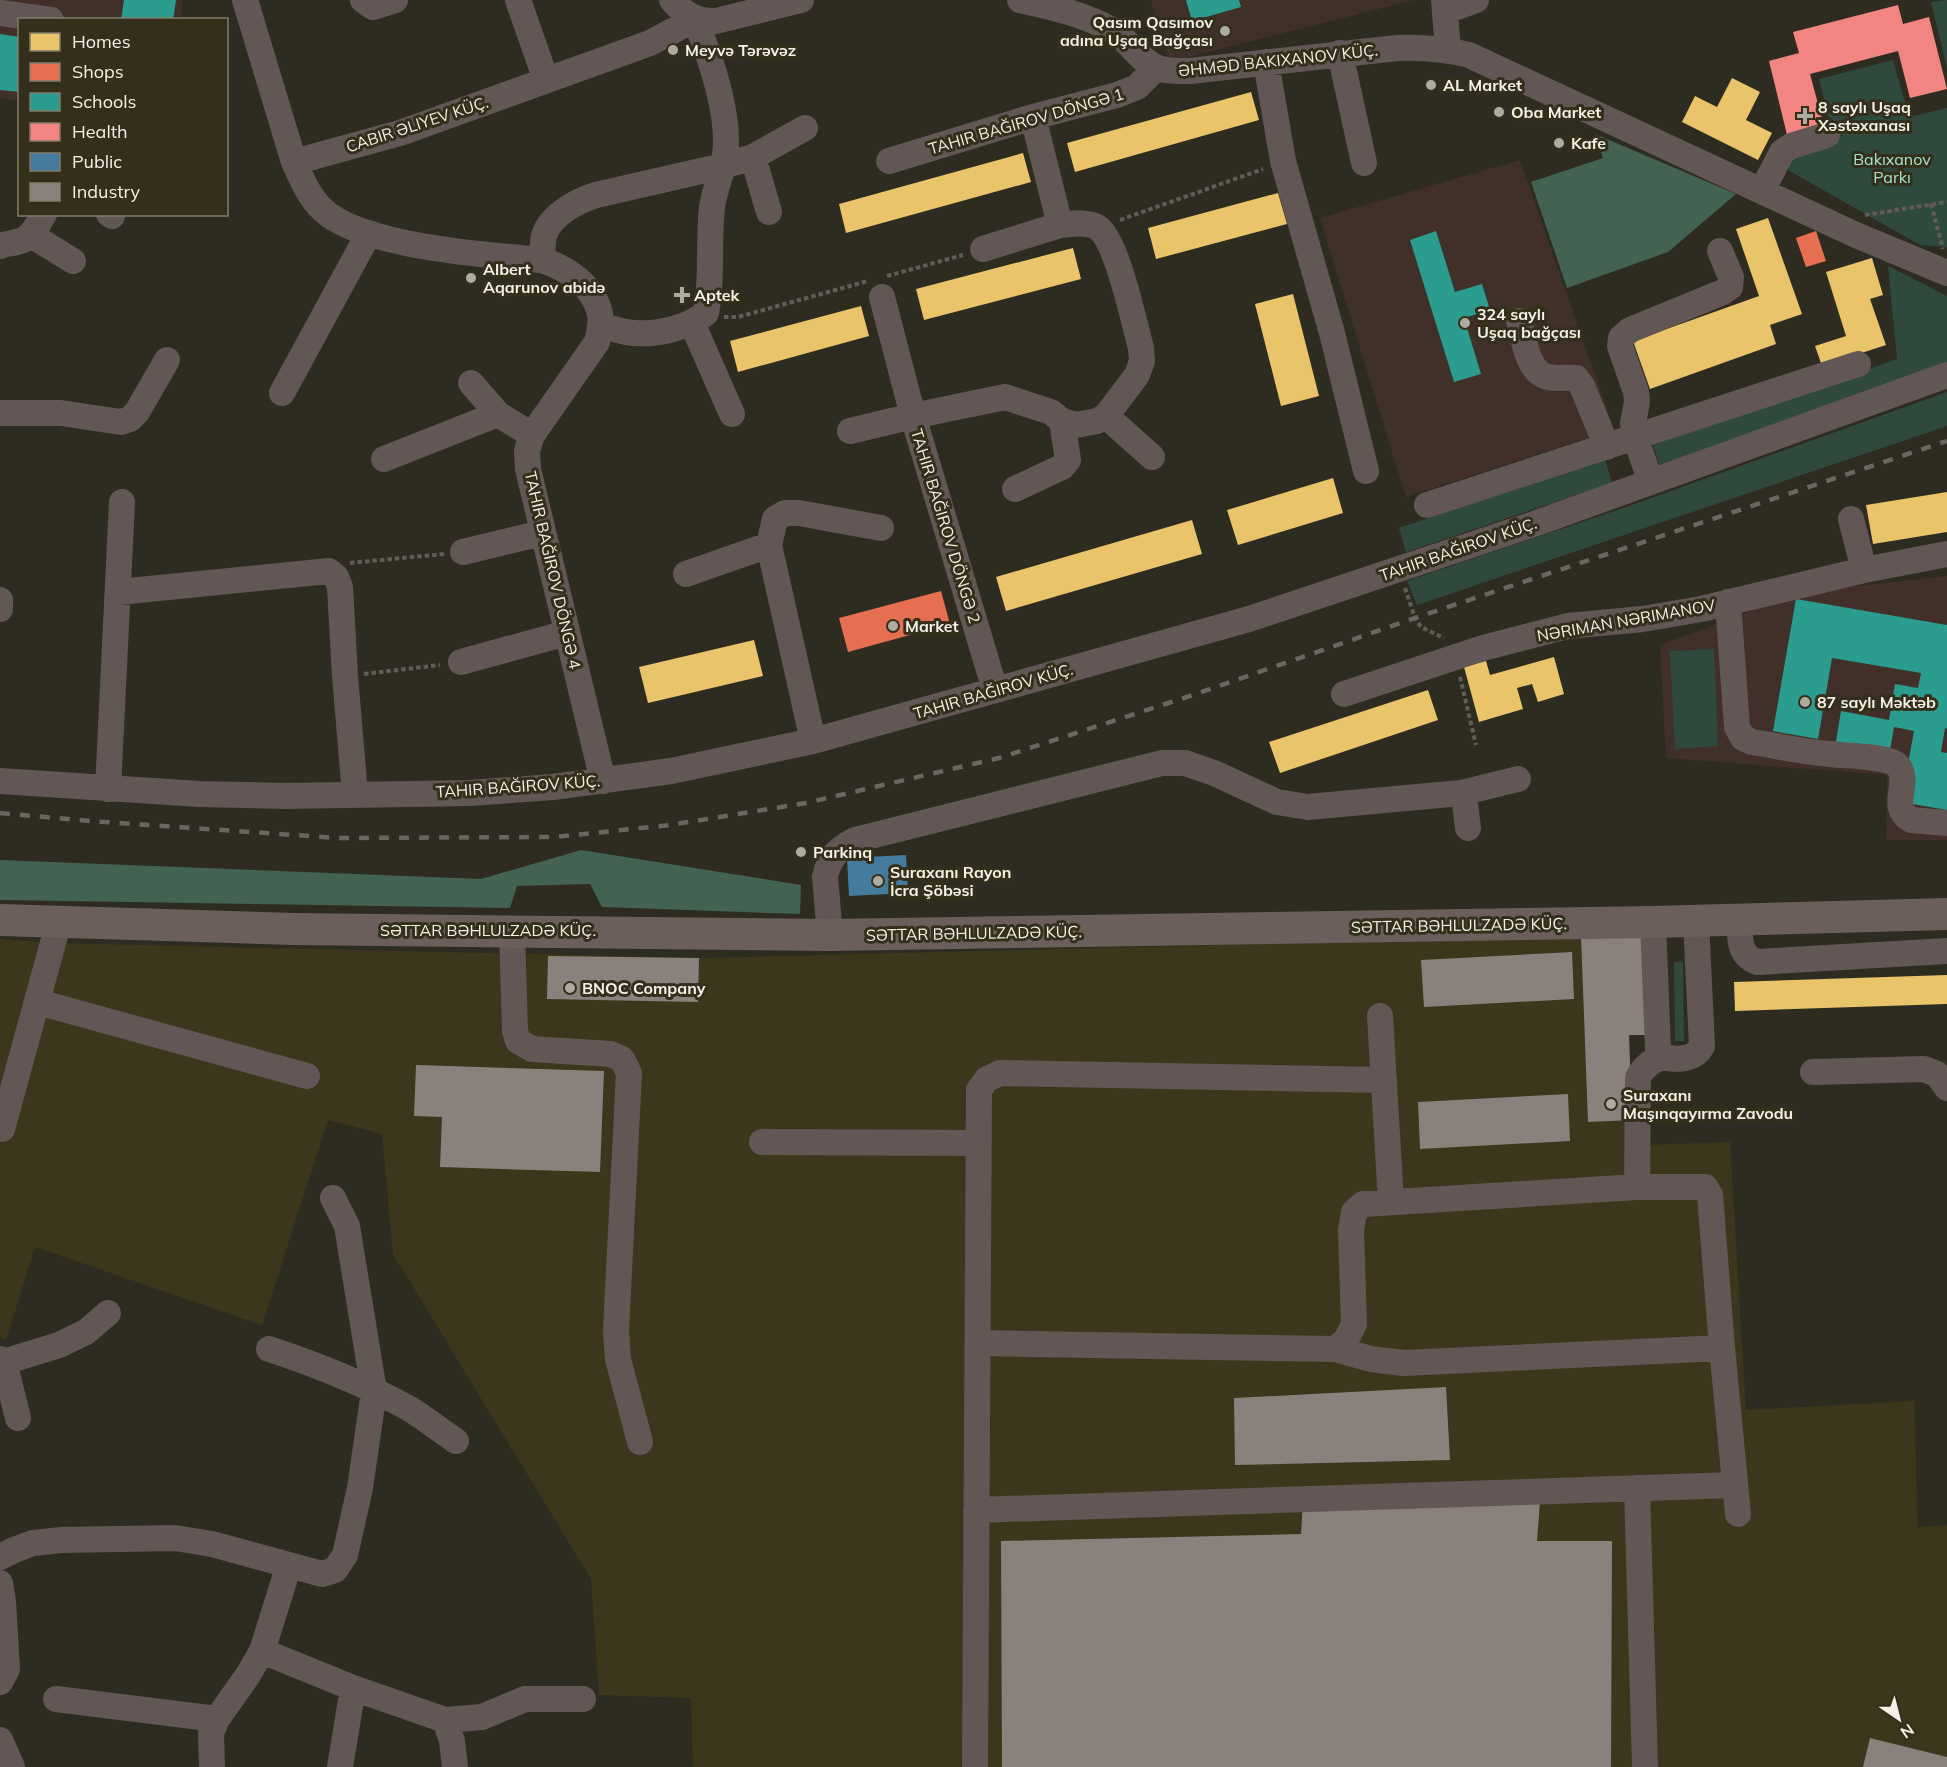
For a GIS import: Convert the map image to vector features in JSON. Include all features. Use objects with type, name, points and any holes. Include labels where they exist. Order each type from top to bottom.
[{"type":"main road","name":"SƏTTAR BƏHLULZADƏ KÜÇ.","points":[[0,920],[294,929],[830,935],[1653,922],[1947,914]]},
{"type":"street","points":[[244,0],[294,162],[306,190],[330,216],[369,233],[419,244],[542,260],[560,266],[575,276],[596,304],[600,313],[601,326],[597,342],[532,435],[527,451],[528,469],[542,533],[603,781]]},
{"type":"street","points":[[363,0],[373,7],[395,0]]},
{"type":"street","points":[[518,0],[546,80]]},
{"type":"street","points":[[672,0],[684,13],[704,22],[801,0]]},
{"type":"street","points":[[1020,0],[1060,8],[1092,20],[1125,39],[1156,68],[1170,71],[1340,53],[1423,47],[1448,50],[1469,56],[1856,235],[1946,265]]},
{"type":"street","points":[[1448,50],[1445,5],[1476,0]]},
{"type":"street","points":[[0,13],[36,18]]},
{"type":"street","points":[[695,19],[706,46],[722,111],[726,145],[712,207],[711,276],[699,318],[732,414]]},
{"type":"street","name":"CABIR ƏLIYEV KÜÇ.","points":[[294,162],[400,133],[650,43],[695,19]]},
{"type":"street","points":[[1340,53],[1364,163]]},
{"type":"street","points":[[1266,62],[1283,161],[1332,333],[1366,471]]},
{"type":"street","points":[[889,161],[1033,117],[1117,95],[1137,87],[1156,68]]},
{"type":"street","points":[[1033,117],[1060,225]]},
{"type":"street","points":[[542,260],[544,235],[555,219],[578,201],[753,157],[805,128]]},
{"type":"street","points":[[1761,191],[1782,152],[1791,146],[1827,135]]},
{"type":"street","points":[[753,157],[769,212]]},
{"type":"street","points":[[0,246],[21,241],[38,224],[73,261]]},
{"type":"street","points":[[850,431],[1005,397],[1051,412],[1062,421],[1076,425],[1097,421],[1106,416],[1137,375],[1142,361],[1141,348],[1114,254],[1107,238],[1096,227],[1084,224],[1060,225],[983,249]]},
{"type":"street","points":[[282,393],[369,233]]},
{"type":"street","points":[[1651,482],[1635,437],[1633,423],[1637,402],[1636,392],[1620,346],[1621,338],[1630,330],[1724,292],[1730,287],[1731,277],[1720,251]]},
{"type":"street","points":[[879,284],[913,416],[994,690]]},
{"type":"street","points":[[601,326],[634,333],[671,328],[699,318]]},
{"type":"street","points":[[1519,321],[1531,363],[1539,373],[1547,377],[1576,378],[1582,386],[1607,447]]},
{"type":"street","points":[[0,413],[61,413],[121,422],[130,419],[137,411],[167,360]]},
{"type":"street","points":[[1427,505],[1858,364]]},
{"type":"street","points":[[0,781],[220,795],[285,796],[470,792],[553,787],[671,771],[813,741],[1250,619],[1449,553],[1947,375]]},
{"type":"street","points":[[471,382],[498,414],[532,435]]},
{"type":"street","points":[[384,459],[498,414]]},
{"type":"street","points":[[1106,416],[1152,457]]},
{"type":"street","points":[[1015,489],[1062,467],[1068,460],[1062,421]]},
{"type":"street","points":[[108,789],[122,502]]},
{"type":"street","points":[[813,741],[769,545],[776,519],[785,513],[799,513],[881,528]]},
{"type":"street","points":[[1851,519],[1864,570]]},
{"type":"street","points":[[463,552],[542,533]]},
{"type":"street","points":[[686,574],[769,545]]},
{"type":"street","name":"NƏRIMAN NƏRIMANOV","points":[[1344,694],[1483,648],[1568,626],[1643,619],[1947,554]]},
{"type":"street","points":[[119,592],[329,570],[336,577],[340,587],[355,794]]},
{"type":"street","points":[[0,600],[0,609]]},
{"type":"street","points":[[1728,602],[1737,727],[1743,738],[1752,742],[1893,762],[1900,768],[1902,776],[1900,806],[1906,817],[1911,820],[1947,823]]},
{"type":"street","points":[[461,662],[567,633]]},
{"type":"street","points":[[830,935],[825,877],[827,868],[832,856],[840,848],[855,840],[1162,763],[1185,763],[1214,773],[1277,802],[1308,807],[1461,793],[1518,779]]},
{"type":"street","points":[[1461,793],[1468,828]]},
{"type":"street","points":[[1739,920],[1743,952],[1748,958],[1757,962],[1947,951]]},
{"type":"street","points":[[2,1129],[58,921]]},
{"type":"street","points":[[1653,922],[1658,1050],[1662,1056],[1667,1058],[1692,1057],[1699,1052],[1702,1046],[1696,921]]},
{"type":"street","points":[[512,930],[515,1031],[519,1041],[532,1049],[610,1054],[622,1059],[629,1073],[616,1330],[618,1359],[640,1442]]},
{"type":"street","points":[[38,1002],[307,1076]]},
{"type":"street","points":[[1380,1016],[1391,1202]]},
{"type":"street","points":[[1637,1187],[1638,1078],[1641,1070],[1662,1056]]},
{"type":"street","points":[[1813,1072],[1924,1069],[1938,1074],[1947,1088]]},
{"type":"street","points":[[975,1767],[979,1090],[987,1079],[1000,1073],[1384,1080]]},
{"type":"street","points":[[762,1142],[979,1143]]},
{"type":"street","points":[[1335,1349],[1346,1340],[1354,1324],[1351,1230],[1354,1212],[1363,1204],[1637,1187],[1701,1186],[1708,1189],[1738,1514]]},
{"type":"street","points":[[0,1557],[33,1543],[62,1539],[175,1538],[212,1544],[322,1574],[335,1570],[345,1555],[360,1488],[374,1391],[352,1246],[347,1226],[333,1198]]},
{"type":"street","points":[[18,1418],[2,1361],[59,1345],[86,1332],[108,1313]]},
{"type":"street","points":[[978,1343],[1335,1349],[1371,1359],[1404,1363],[1722,1348]]},
{"type":"street","points":[[269,1349],[319,1365],[374,1391],[411,1410],[456,1441]]},
{"type":"street","points":[[976,1510],[1735,1485]]},
{"type":"street","points":[[1637,1488],[1645,1767]]},
{"type":"street","points":[[212,1767],[212,1733],[217,1719],[262,1651],[289,1565]]},
{"type":"street","points":[[0,1583],[7,1669],[0,1682]]},
{"type":"street","points":[[262,1651],[353,1688],[445,1720],[482,1717],[525,1699],[583,1699]]},
{"type":"street","points":[[340,1767],[353,1688]]},
{"type":"street","points":[[56,1699],[217,1719]]},
{"type":"street","points":[[445,1720],[452,1741],[455,1767]]},
{"type":"street","points":[[0,1740],[12,1767]]},
{"type":"path","points":[[1096,227],[1136,215],[1283,161]]},
{"type":"path","points":[[1856,235],[1866,214],[1947,202]]},
{"type":"path","points":[[1931,204],[1946,265]]},
{"type":"path","points":[[699,318],[728,318],[879,284],[983,249]]},
{"type":"path","points":[[329,570],[347,563],[463,552]]},
{"type":"path","points":[[345,676],[461,662]]},
{"type":"shaded area","points":[[0,0],[183,0],[181,18],[18,18],[18,101],[0,98]]},
{"type":"shaded area","name":"Qasım Qasımov adına Uşaq Bağçası","points":[[1151,0],[1414,0],[1169,62]]},
{"type":"shaded area","name":"324 saylı Uşaq bağçası","points":[[1520,160],[1614,429],[1406,497],[1320,218]]},
{"type":"shaded area","name":"87 saylı Məktəb","points":[[1947,576],[1947,840],[1886,840],[1887,775],[1666,758],[1660,645],[1803,592]]},
{"type":"shaded area","name":"Suraxanı Maşınqayırma Zavodu","points":[[1581,936],[1646,1035],[1629,1036],[1632,1119],[1645,1145],[1730,1142],[1746,1410],[1914,1401],[1918,1527],[1947,1525],[1947,1767],[693,1767],[691,1698],[599,1695],[591,1579],[393,1254],[382,1134],[328,1120],[262,1325],[35,1247],[6,1340],[0,1338],[0,939],[54,943],[699,958]]},
{"type":"green space","points":[[1947,0],[1947,68],[1931,2]]},
{"type":"green space","name":"Bakıxanov Parkı","points":[[1893,60],[1909,117],[1947,108],[1947,247],[1920,245],[1788,170],[1786,161],[1835,143],[1819,79]]},
{"type":"green space","points":[[1595,134],[1736,194],[1668,252],[1567,288],[1531,182],[1603,158]]},
{"type":"green space","points":[[1888,266],[1947,296],[1947,365],[1660,466],[1653,445],[1897,359]]},
{"type":"green space","points":[[1947,392],[1947,426],[1417,605],[1407,581],[1629,506]]},
{"type":"green space","points":[[1605,459],[1612,483],[1406,552],[1399,528]]},
{"type":"green space","points":[[1714,649],[1718,746],[1675,749],[1670,651]]},
{"type":"green space","points":[[581,850],[801,885],[800,914],[602,907],[590,884],[517,886],[510,908],[0,900],[0,860],[481,879]]},
{"type":"green space","points":[[1674,962],[1683,962],[1684,1041],[1675,1041]]},
{"type":"building: Homes","points":[[1732,78],[1760,92],[1746,120],[1772,133],[1758,160],[1682,122],[1695,96],[1717,107]]},
{"type":"building: Homes","points":[[1251,92],[1259,120],[1075,172],[1067,143]]},
{"type":"building: Homes","points":[[1023,153],[1031,182],[846,233],[839,204]]},
{"type":"building: Homes","points":[[1278,193],[1287,224],[1156,259],[1148,228]]},
{"type":"building: Homes","points":[[1768,218],[1802,314],[1770,325],[1776,344],[1650,389],[1633,341],[1759,296],[1736,229]]},
{"type":"building: Homes","points":[[1073,248],[1081,279],[924,320],[916,289]]},
{"type":"building: Homes","points":[[1872,258],[1883,295],[1870,299],[1886,345],[1822,366],[1815,346],[1846,336],[1826,272]]},
{"type":"building: Homes","points":[[1293,294],[1319,396],[1281,406],[1255,304]]},
{"type":"building: Homes","points":[[861,306],[869,336],[738,372],[730,341]]},
{"type":"building: Homes","points":[[1333,478],[1343,513],[1238,545],[1227,510]]},
{"type":"building: Homes","points":[[1947,492],[1947,532],[1873,544],[1866,505]]},
{"type":"building: Homes","points":[[1192,520],[1202,554],[1006,611],[996,577]]},
{"type":"building: Homes","points":[[754,640],[763,676],[648,703],[639,667]]},
{"type":"building: Homes","points":[[1554,657],[1564,694],[1538,702],[1532,684],[1517,688],[1523,709],[1479,722],[1464,667],[1486,661],[1490,675]]},
{"type":"building: Homes","points":[[1428,690],[1438,720],[1280,773],[1269,742]]},
{"type":"building: Homes","points":[[1947,975],[1947,1004],[1735,1011],[1734,982]]},
{"type":"building: Shops","points":[[1816,231],[1826,261],[1806,267],[1796,238]]},
{"type":"building: Shops","points":[[941,591],[950,624],[848,652],[839,618]]},
{"type":"building: Schools","points":[[124,0],[176,0],[173,18],[121,18]]},
{"type":"building: Schools","points":[[1186,0],[1239,0],[1241,7],[1192,21]]},
{"type":"building: Schools","points":[[0,34],[18,37],[18,92],[0,90]]},
{"type":"building: Schools","points":[[1436,231],[1455,292],[1482,284],[1490,310],[1464,318],[1481,374],[1454,382],[1410,240]]},
{"type":"building: Schools","points":[[1796,599],[1947,625],[1947,729],[1945,728],[1941,752],[1947,753],[1947,810],[1901,802],[1914,731],[1894,727],[1889,756],[1835,747],[1841,711],[1889,720],[1895,684],[1918,688],[1921,673],[1832,658],[1818,739],[1773,731]]},
{"type":"building: Health","points":[[1898,5],[1903,24],[1929,17],[1947,89],[1910,98],[1898,51],[1810,74],[1824,126],[1787,135],[1769,61],[1799,53],[1793,32]]},
{"type":"building: Public","points":[[906,855],[908,893],[849,896],[847,858]]},
{"type":"building: Industry","points":[[1643,934],[1646,1035],[1629,1035],[1632,1120],[1588,1122],[1581,936]]},
{"type":"building: Industry","points":[[1572,952],[1574,999],[1424,1007],[1421,960]]},
{"type":"building: Industry","points":[[548,956],[699,958],[698,1002],[547,999]]},
{"type":"building: Industry","points":[[416,1065],[604,1071],[600,1172],[440,1167],[442,1117],[414,1116]]},
{"type":"building: Industry","points":[[1568,1094],[1570,1141],[1420,1149],[1418,1102]]},
{"type":"building: Industry","points":[[1446,1387],[1450,1460],[1235,1465],[1234,1398]]},
{"type":"building: Industry","points":[[1303,1502],[1540,1502],[1537,1541],[1612,1541],[1611,1767],[1002,1767],[1001,1541],[1301,1534]]},
{"type":"building: Industry","points":[[1870,1738],[1947,1757],[1947,1767],[1863,1767]]},
{"type":"railway","points":[[0,813],[338,838],[555,837],[670,825],[806,803],[999,758],[1947,441]]},
{"type":"place","name":"Qasım Qasımov adına Uşaq Bağçası","points":[[1225,31]]},
{"type":"place","name":"Meyvə Tərəvəz","points":[[673,50]]},
{"type":"place","name":"AL Market","points":[[1431,85]]},
{"type":"place","name":"Oba Market","points":[[1499,112]]},
{"type":"place","name":"8 saylı Uşaq Xəstəxanası","points":[[1805,116]]},
{"type":"place","name":"Kafe","points":[[1559,143]]},
{"type":"place","name":"Albert Aqarunov abidə","points":[[471,278]]},
{"type":"place","name":"Aptek","points":[[682,295]]},
{"type":"place","name":"324 saylı Uşaq bağçası","points":[[1465,323]]},
{"type":"place","name":"Market","points":[[893,626]]},
{"type":"place","name":"87 saylı Məktəb","points":[[1805,702]]},
{"type":"place","name":"Parkinq","points":[[801,852]]},
{"type":"place","name":"Suraxanı Rayon İcra Şöbəsi","points":[[878,881]]},
{"type":"place","name":"BNOC Company","points":[[570,988]]},
{"type":"place","name":"Suraxanı Maşınqayırma Zavodu","points":[[1611,1104]]}]
